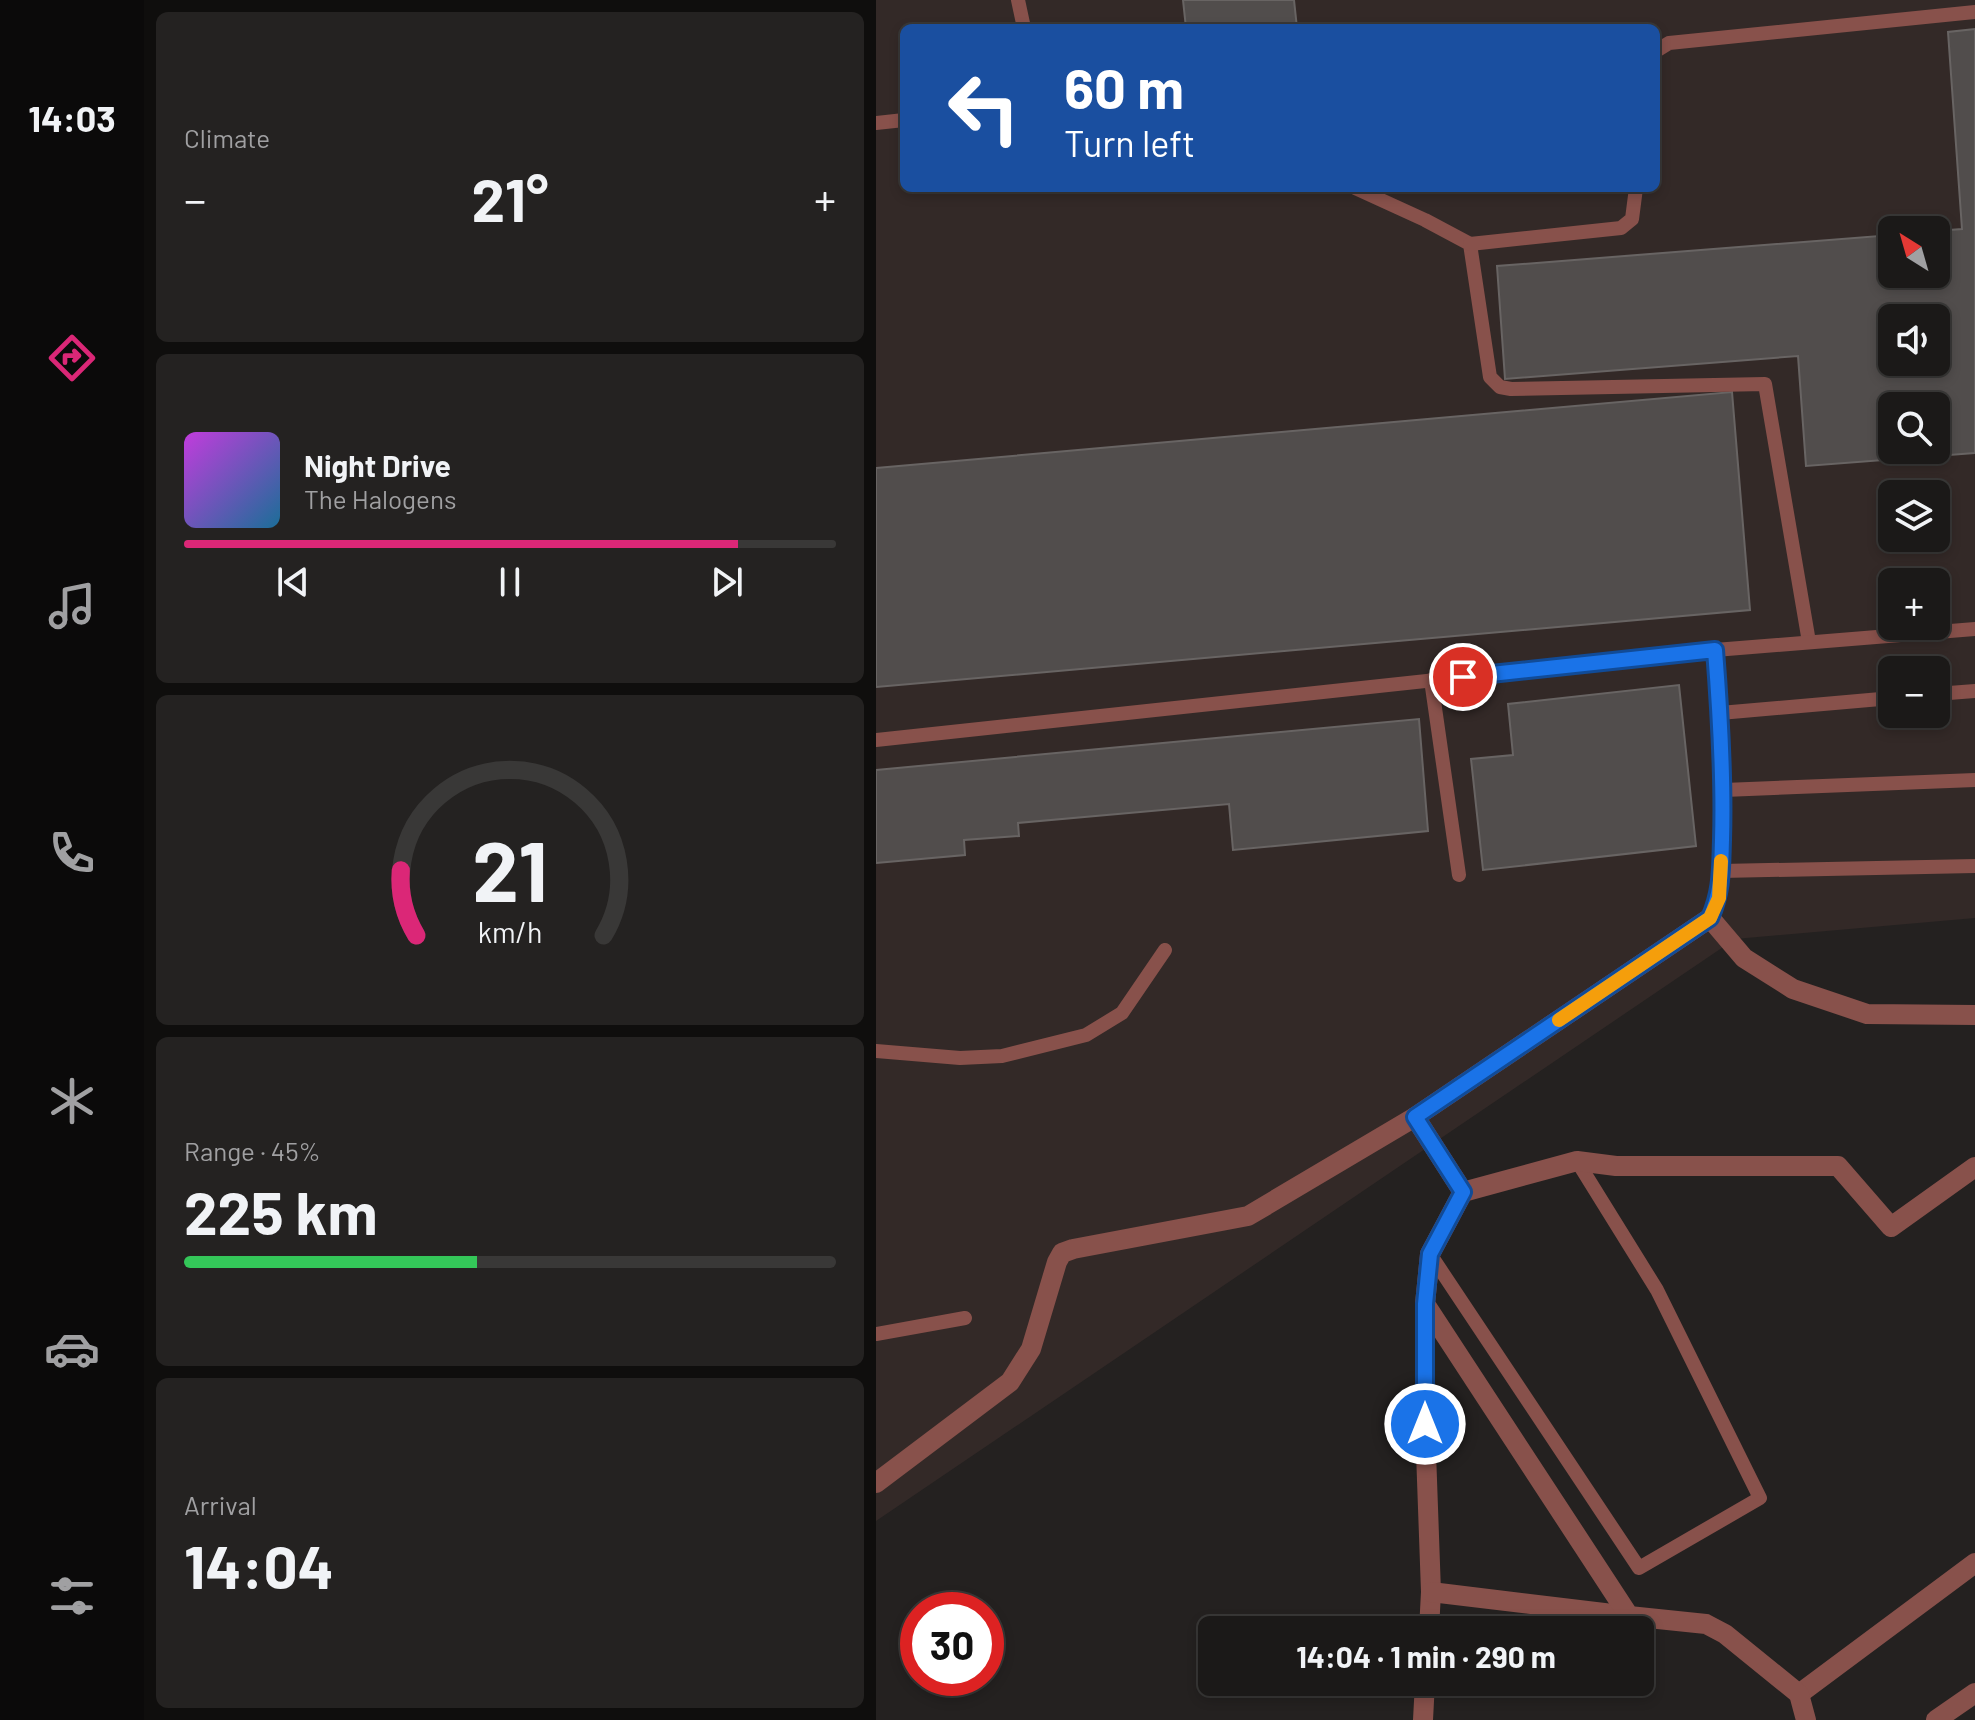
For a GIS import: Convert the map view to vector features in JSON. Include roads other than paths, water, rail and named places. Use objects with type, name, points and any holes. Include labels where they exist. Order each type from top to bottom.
[{"type":"street","points":[[876,1483],[1010,1382],[1031,1349],[1062,1253],[1248,1216],[1415,1117],[1710,918],[1744,958],[1793,989],[1867,1014],[1975,1015]]},
{"type":"street","points":[[1415,1117],[1463,1192]]},
{"type":"street","points":[[1430,1616],[1425,1304],[1430,1254],[1463,1192],[1577,1161],[1616,1166],[1838,1166],[1891,1227],[1975,1167]]},
{"type":"street","points":[[1425,1304],[1629,1616]]},
{"type":"street","points":[[1799,1694],[1975,1563]]},
{"type":"street","points":[[1431,1592],[1629,1616]]},
{"type":"street","points":[[1654,1619],[1706,1624],[1736,1642],[1799,1694],[1806,1720]]},
{"type":"street","points":[[1936,1720],[1975,1693]]},
{"type":"street","points":[[1423,1720],[1424,1696]]},
{"type":"lane","points":[[1018,0],[1023,24]]},
{"type":"lane","points":[[1660,49],[1669,43],[1975,12]]},
{"type":"lane","points":[[876,123],[900,120]]},
{"type":"lane","points":[[1364,192],[1470,244],[1621,228],[1632,219],[1635,192]]},
{"type":"lane","points":[[1470,244],[1490,377],[1500,387],[1765,384],[1809,642]]},
{"type":"lane","points":[[876,740],[1715,650],[1975,629]]},
{"type":"lane","points":[[1710,918],[1719,898],[1724,790],[1715,650]]},
{"type":"lane","points":[[1431,680],[1459,875]]},
{"type":"lane","points":[[1950,693],[1975,691]]},
{"type":"lane","points":[[1720,713],[1878,699]]},
{"type":"lane","points":[[1724,790],[1975,780]]},
{"type":"lane","points":[[1721,871],[1975,866]]},
{"type":"lane","points":[[876,1051],[960,1058],[1002,1056],[1086,1035],[1122,1013],[1165,950]]},
{"type":"lane","points":[[1430,1254],[1639,1568],[1760,1498],[1657,1290],[1577,1161]]},
{"type":"lane","points":[[876,1334],[965,1318]]}]
